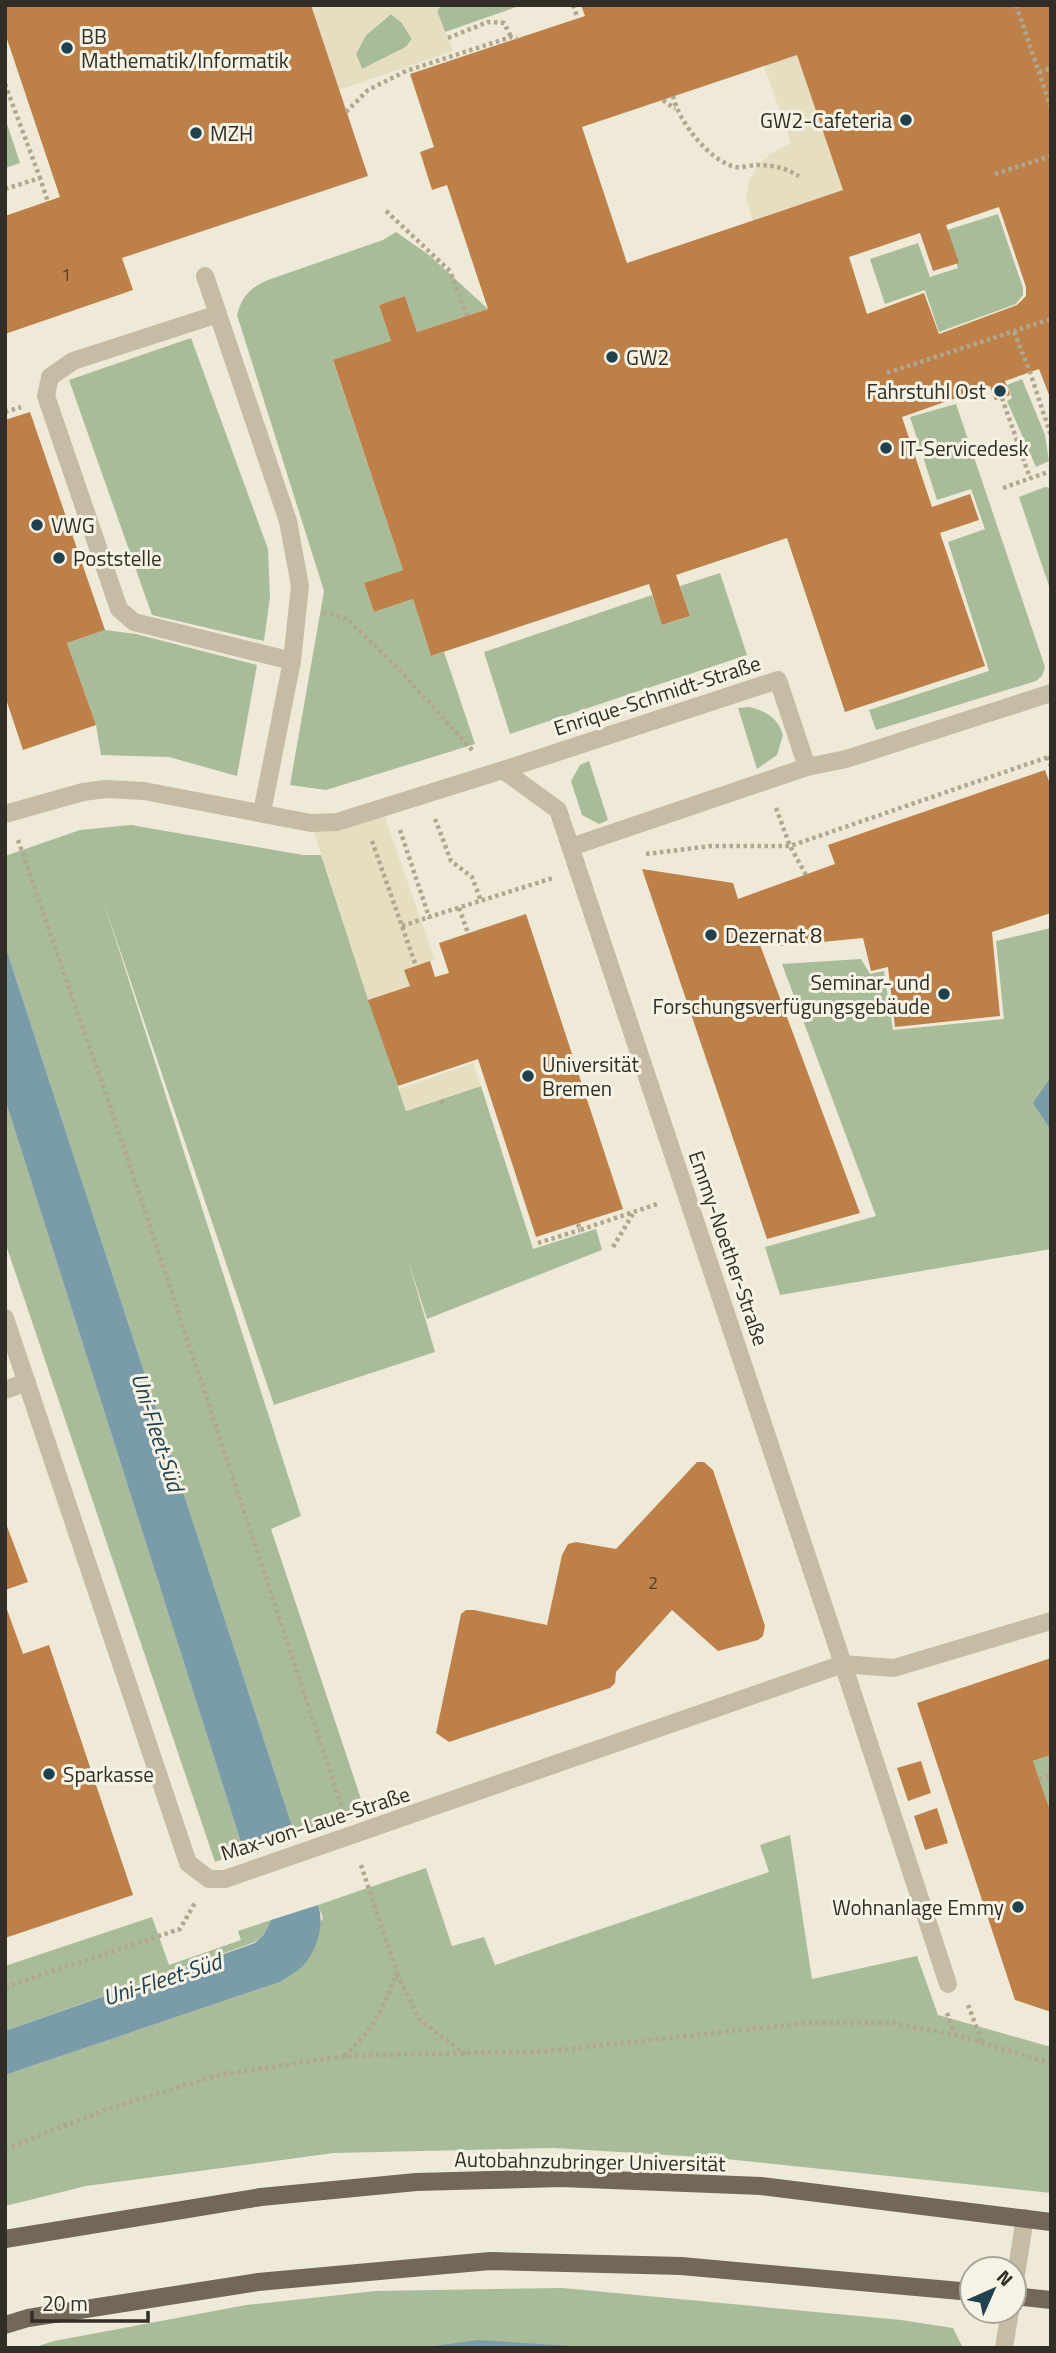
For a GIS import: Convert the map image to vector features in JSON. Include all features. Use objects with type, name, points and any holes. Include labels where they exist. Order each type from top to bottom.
[{"type":"main road","name":"Autobahnzubringer Universität","points":[[5,2239],[261,2197],[416,2182],[534,2179],[761,2186],[1051,2222]]},
{"type":"main road","points":[[5,2325],[28,2318],[258,2282],[490,2261],[681,2266],[958,2291]]},
{"type":"main road","points":[[1028,2298],[1051,2300]]},
{"type":"street","points":[[205,276],[288,521],[300,586],[292,661],[262,812]]},
{"type":"street","points":[[218,314],[73,361],[50,377],[46,396],[119,609],[134,622],[292,661]]},
{"type":"street","name":"Enrique-Schmidt-Straße","points":[[7,813],[82,792],[106,789],[144,791],[311,823],[337,822],[778,680],[807,767]]},
{"type":"street","points":[[498,771],[558,810],[571,847],[807,767],[846,759],[1051,693]]},
{"type":"street","name":"Emmy-Noether-Straße","points":[[571,847],[948,1984]]},
{"type":"street","name":"Max-von-Laue-Straße","points":[[5,1318],[188,1863],[209,1879],[225,1879],[351,1837],[843,1664]]},
{"type":"street","points":[[5,1390],[27,1382]]},
{"type":"street","points":[[843,1664],[894,1668],[1051,1622]]},
{"type":"street","points":[[1019,2255],[1025,2218]]},
{"type":"street","points":[[1004,2348],[1008,2325]]},
{"type":"path","points":[[573,5],[578,19]]},
{"type":"path","points":[[1016,5],[1051,108]]},
{"type":"path","points":[[346,112],[368,90],[407,71],[514,38],[504,23],[488,22],[448,38]]},
{"type":"path","points":[[1039,72],[1051,68]]},
{"type":"path","points":[[5,84],[48,202]]},
{"type":"path","points":[[673,96],[676,110]]},
{"type":"path","points":[[663,100],[676,110],[692,133],[719,159],[736,167],[783,167],[799,176]]},
{"type":"path","points":[[995,174],[1051,156]]},
{"type":"path","points":[[5,189],[40,177]]},
{"type":"path","points":[[386,211],[450,271],[467,316]]},
{"type":"path","points":[[887,373],[1051,319]]},
{"type":"path","points":[[1014,332],[1051,436]]},
{"type":"path","points":[[1002,398],[1030,478]]},
{"type":"path","points":[[1003,488],[1051,471]]},
{"type":"path","points":[[299,606],[346,618],[498,771]]},
{"type":"path","points":[[790,846],[1049,756],[1051,766]]},
{"type":"path","points":[[766,781],[790,846],[806,875]]},
{"type":"path","points":[[426,795],[451,861],[472,877],[481,901]]},
{"type":"path","points":[[7,813],[113,1115],[397,1973],[419,2019],[466,2055]]},
{"type":"path","points":[[363,815],[416,966]]},
{"type":"path","points":[[459,908],[468,933]]},
{"type":"path","points":[[402,926],[429,917]]},
{"type":"path","points":[[538,1243],[579,1227],[688,1195]]},
{"type":"path","points":[[613,1247],[634,1212]]},
{"type":"path","points":[[1039,1779],[1051,1775]]},
{"type":"path","points":[[5,1987],[180,1928],[209,1879]]},
{"type":"path","points":[[344,2056],[357,2045],[380,2016],[397,1973]]},
{"type":"path","points":[[948,1984],[960,1984],[982,2042]]},
{"type":"path","points":[[5,2149],[113,2107],[219,2075],[344,2056],[549,2051],[806,2023],[893,2023],[982,2042],[1051,2063]]},
{"type":"green space","points":[[441,5],[522,5],[445,32],[437,11]]},
{"type":"green space","points":[[391,14],[402,23],[412,39],[406,47],[362,69],[356,54],[366,35]]},
{"type":"green space","points":[[5,118],[20,163],[5,168]]},
{"type":"green space","points":[[998,214],[1023,288],[1023,295],[1016,304],[939,332],[925,290],[885,304],[870,259],[918,243],[930,277],[958,268],[947,230]]},
{"type":"green space","points":[[396,232],[429,255],[488,309],[417,332],[405,296],[379,305],[391,341],[333,361],[403,570],[364,583],[374,612],[413,599],[431,656],[444,652],[475,744],[326,790],[290,785],[324,591],[237,315],[244,298],[262,283],[383,240]]},
{"type":"green space","points":[[191,338],[268,549],[270,597],[264,641],[152,615],[69,380]]},
{"type":"green space","points":[[1022,379],[1045,435],[1049,461],[1036,467],[1007,401],[1012,398],[1007,385]]},
{"type":"green space","points":[[956,404],[1045,667],[1042,676],[1036,681],[876,730],[869,710],[989,671],[948,542],[985,529],[971,489],[937,500],[910,417]]},
{"type":"green space","points":[[1045,487],[1051,488],[1051,592],[1019,497]]},
{"type":"green space","points":[[720,573],[747,655],[510,734],[484,652],[652,595],[663,625],[690,616],[680,586]]},
{"type":"green space","points":[[105,630],[136,634],[257,665],[237,776],[169,757],[101,755],[96,725],[67,643]]},
{"type":"green space","points":[[749,707],[771,716],[783,735],[777,755],[757,769],[738,708]]},
{"type":"green space","points":[[589,761],[608,820],[599,824],[582,815],[571,781],[580,765]]},
{"type":"green space","points":[[131,825],[303,855],[321,855],[406,1111],[481,1086],[533,1249],[596,1229],[602,1250],[427,1319],[408,1260],[435,1352],[274,1405],[103,900],[301,1516],[271,1529],[365,1811],[295,1835],[5,945],[5,856],[80,830]]},
{"type":"green space","points":[[1051,928],[1051,1249],[780,1295],[765,1247],[876,1216],[782,964],[861,959],[870,974],[884,971],[893,1030],[1004,1019],[996,941]]},
{"type":"green space","points":[[5,1099],[244,1852],[215,1862],[5,1242]]},
{"type":"green space","points":[[1051,1755],[1051,1813],[1033,1761]]},
{"type":"green space","points":[[790,1835],[812,1979],[917,1956],[938,2015],[1051,2047],[1051,2193],[716,2158],[554,2148],[334,2153],[86,2186],[5,2206],[5,2075],[280,1982],[323,1918],[318,1905],[426,1868],[452,1946],[484,1937],[495,1965],[769,1872],[760,1845]]},
{"type":"green space","points":[[152,1917],[169,1965],[241,1940],[238,1931],[271,1920],[264,1934],[255,1942],[5,2031],[5,1966]]},
{"type":"green space","points":[[562,2288],[901,2320],[953,2328],[963,2348],[32,2348],[54,2341],[246,2305],[376,2291]]},
{"type":"shaded area","points":[[311,5],[441,5],[437,12],[453,51],[339,90]],"holes":[[[391,14],[402,23],[412,39],[406,47],[362,69],[356,54],[366,35]]]},
{"type":"shaded area","points":[[797,55],[843,190],[753,220],[746,198],[749,181],[758,165],[772,153],[791,143],[764,66]]},
{"type":"shaded area","points":[[382,809],[435,960],[405,970],[410,986],[368,1000],[311,823]]},
{"type":"shaded area","points":[[473,1063],[481,1086],[406,1111],[399,1089]]},
{"type":"water","name":"Uni-Fleet-Süd","points":[[5,945],[295,1835],[244,1852],[5,1099]]},
{"type":"water","points":[[1051,1077],[1051,1130],[1033,1103]]},
{"type":"water","name":"Uni-Fleet-Süd","points":[[318,1905],[321,1920],[313,1952],[304,1965],[280,1982],[5,2075],[5,2031],[255,1943],[264,1934],[271,1920]]},
{"type":"water","points":[[478,2340],[604,2348],[420,2348]]},
{"type":"building","name":"MZH","points":[[5,5],[311,5],[368,176],[122,258],[133,290],[5,334],[5,216],[60,197],[5,33]]},
{"type":"building","name":"GW2","points":[[581,5],[1051,5],[1051,400],[1039,369],[1005,381],[1010,395],[995,400],[990,386],[902,417],[932,507],[970,494],[979,520],[940,533],[985,666],[845,712],[787,538],[676,575],[690,616],[662,625],[649,584],[431,656],[413,599],[374,612],[364,583],[403,570],[333,360],[391,341],[379,305],[405,296],[417,332],[488,309],[447,185],[432,190],[420,152],[434,147],[410,74],[585,16]],"holes":[[[797,55],[843,190],[627,263],[582,127]],[[999,207],[1026,287],[1026,296],[1017,305],[939,334],[924,293],[867,314],[849,257],[920,233],[933,271],[959,263],[946,225]]]},
{"type":"building","name":"VWG","points":[[30,412],[105,630],[67,643],[96,725],[23,750],[5,696],[5,420]]},
{"type":"building","name":"Seminar- und Forschungsverfügungsgebäude","points":[[1045,770],[1051,787],[1051,913],[992,932],[1000,1016],[895,1027],[888,967],[871,971],[863,938],[780,946],[776,938],[759,942],[860,1213],[767,1239],[642,869],[733,883],[738,899],[835,864],[828,845]]},
{"type":"building","points":[[526,914],[623,1209],[536,1237],[478,1059],[398,1086],[368,1000],[410,986],[404,970],[430,961],[435,977],[449,973],[439,943]]},
{"type":"building","points":[[697,1462],[704,1462],[713,1470],[765,1626],[763,1636],[758,1640],[718,1651],[672,1610],[616,1672],[615,1683],[610,1688],[449,1742],[436,1733],[461,1614],[466,1610],[474,1610],[547,1625],[562,1555],[568,1544],[576,1542],[616,1549]]},
{"type":"building","points":[[5,1521],[28,1582],[5,1590]]},
{"type":"building","name":"Sparkasse","points":[[5,1604],[23,1654],[49,1645],[133,1895],[5,1938]]},
{"type":"building","name":"Wohnanlage Emmy","points":[[1051,1658],[1051,1755],[1033,1761],[1051,1813],[1051,2012],[1015,2000],[917,1703]]},
{"type":"building","points":[[921,1761],[931,1793],[908,1801],[897,1768]]},
{"type":"building","points":[[937,1808],[948,1843],[925,1850],[914,1816]]},
{"type":"place","name":"BB Mathematik/Informatik","points":[[67,48]]},
{"type":"place","name":"GW2-Cafeteria","points":[[906,120]]},
{"type":"place","name":"MZH","points":[[196,133]]},
{"type":"place","name":"GW2","points":[[612,357]]},
{"type":"place","name":"Fahrstuhl Ost","points":[[1000,391]]},
{"type":"place","name":"IT-Servicedesk","points":[[886,448]]},
{"type":"place","name":"VWG","points":[[37,525]]},
{"type":"place","name":"Poststelle","points":[[59,558]]},
{"type":"place","name":"Dezernat 8","points":[[711,935]]},
{"type":"place","name":"Seminar- und Forschungsverfügungsgebäude","points":[[944,994]]},
{"type":"place","name":"Universität Bremen","points":[[528,1076]]},
{"type":"place","name":"Sparkasse","points":[[49,1774]]},
{"type":"place","name":"Wohnanlage Emmy","points":[[1018,1907]]}]
